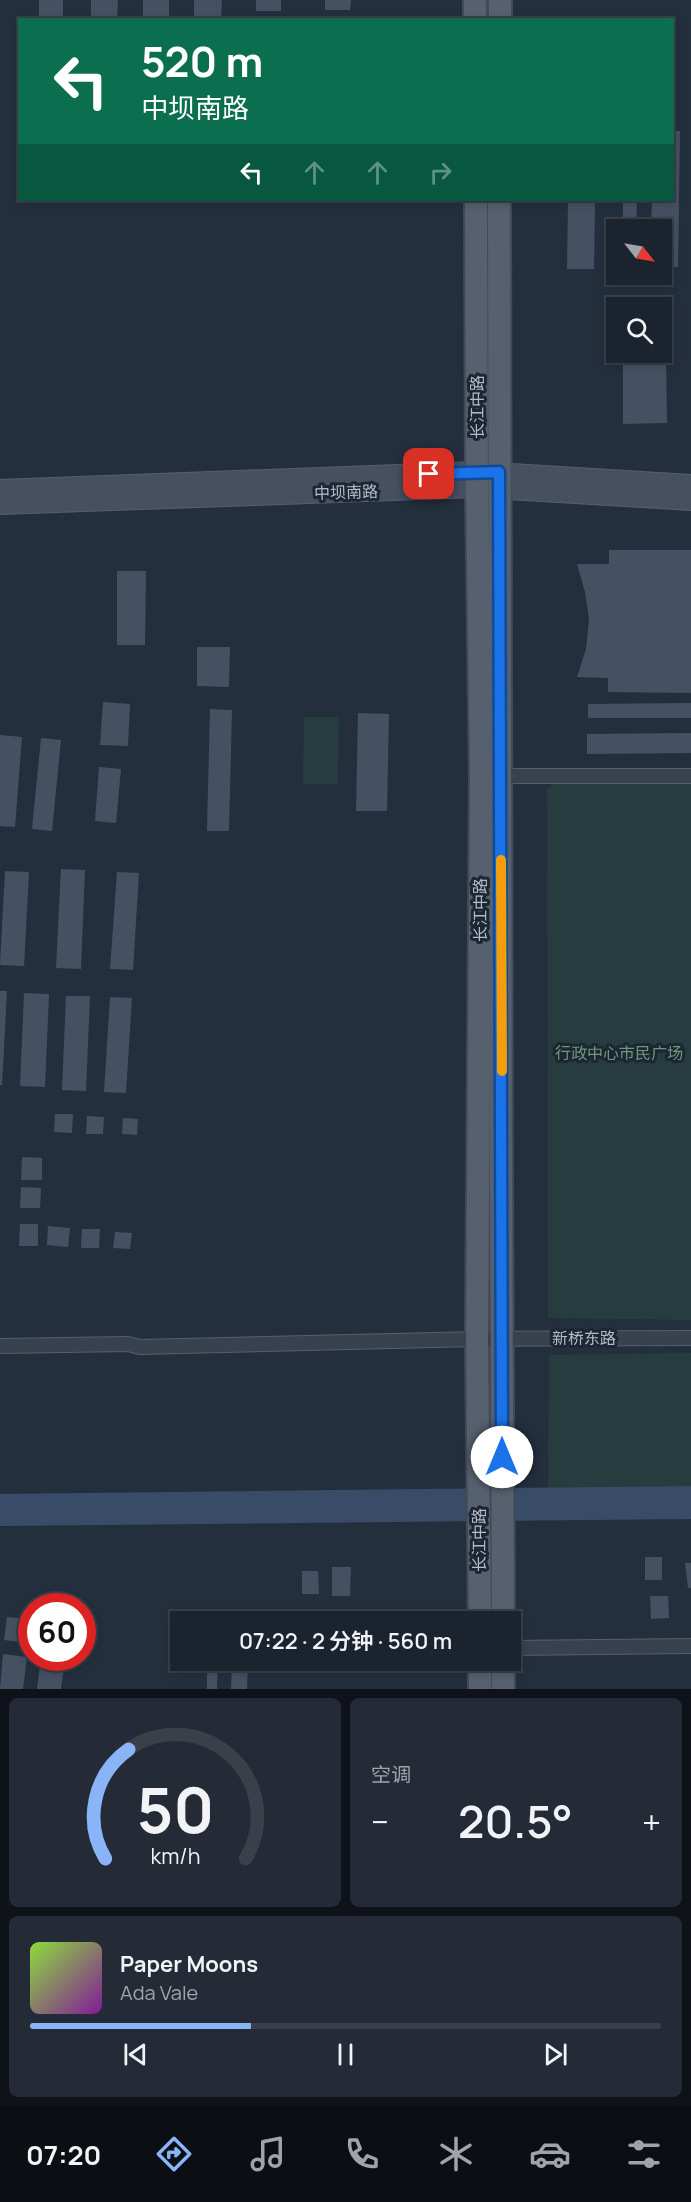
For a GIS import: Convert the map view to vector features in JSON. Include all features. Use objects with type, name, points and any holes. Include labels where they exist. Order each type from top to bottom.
[{"type":"main road","points":[[475,0],[475,18]]},
{"type":"main road","points":[[500,0],[500,18]]},
{"type":"main road","name":"长江中路","points":[[476,201],[488,479],[491,776],[503,1339],[503,1611]]},
{"type":"main road","name":"长江中路","points":[[488,479],[500,201]]},
{"type":"main road","name":"中坝南路","points":[[0,490],[488,479],[691,485]]},
{"type":"main road","name":"中坝南路","points":[[0,504],[488,479],[691,500]]},
{"type":"main road","name":"长江中路","points":[[480,1611],[477,1339],[491,776]]},
{"type":"main road","points":[[480,1671],[480,1689]]},
{"type":"main road","points":[[503,1671],[503,1689]]},
{"type":"street","points":[[491,776],[691,776]]},
{"type":"street","name":"新桥东路","points":[[0,1346],[129,1344],[151,1347],[477,1339],[691,1338]]},
{"type":"street","points":[[521,1648],[691,1646]]},
{"type":"green space","points":[[304,717],[339,717],[338,784],[303,784]]},
{"type":"green space","name":"行政中心市民广场","points":[[559,782],[691,782],[691,1320],[548,1318],[547,788]]},
{"type":"green space","points":[[691,1353],[691,1486],[548,1488],[549,1355]]},
{"type":"water","points":[[691,1486],[691,1519],[0,1526],[0,1494]]},
{"type":"building","points":[[39,0],[63,0],[63,18],[39,18]]},
{"type":"building","points":[[91,0],[118,0],[117,18],[91,18]]},
{"type":"building","points":[[143,0],[169,0],[169,18],[143,18]]},
{"type":"building","points":[[194,0],[222,0],[221,18],[194,18]]},
{"type":"building","points":[[256,0],[281,0],[281,11],[256,11]]},
{"type":"building","points":[[325,0],[351,0],[350,10],[325,10]]},
{"type":"building","points":[[674,131],[680,131],[678,267],[672,267],[672,219],[651,219],[652,201],[674,201]]},
{"type":"building","points":[[568,201],[595,201],[594,269],[567,269]]},
{"type":"building","points":[[623,201],[637,201],[636,219],[623,219]]},
{"type":"building","points":[[623,363],[666,363],[667,423],[623,424]]},
{"type":"building","points":[[609,550],[691,550],[691,693],[608,692],[608,678],[577,677],[586,649],[589,619],[585,592],[577,564],[609,564]]},
{"type":"building","points":[[117,571],[146,571],[145,645],[117,645]]},
{"type":"building","points":[[197,647],[230,647],[229,687],[197,686]]},
{"type":"building","points":[[103,702],[130,704],[128,746],[100,745]]},
{"type":"building","points":[[691,703],[691,718],[588,718],[588,704]]},
{"type":"building","points":[[210,709],[232,710],[229,831],[207,831]]},
{"type":"building","points":[[358,713],[389,714],[387,811],[356,811]]},
{"type":"building","points":[[691,733],[691,753],[587,754],[587,734]]},
{"type":"building","points":[[0,735],[22,737],[15,827],[0,826]]},
{"type":"building","points":[[41,738],[61,740],[52,831],[32,829]]},
{"type":"building","points":[[99,767],[121,769],[116,823],[95,821]]},
{"type":"building","points":[[61,869],[85,870],[81,969],[56,968]]},
{"type":"building","points":[[5,871],[29,872],[24,966],[0,965]]},
{"type":"building","points":[[117,872],[139,873],[133,970],[110,969]]},
{"type":"building","points":[[0,991],[7,991],[2,1085],[0,1085]]},
{"type":"building","points":[[24,993],[49,994],[45,1087],[20,1086]]},
{"type":"building","points":[[66,996],[90,996],[86,1091],[62,1090]]},
{"type":"building","points":[[110,997],[132,998],[126,1093],[104,1092]]},
{"type":"building","points":[[55,1114],[73,1114],[72,1133],[54,1132]]},
{"type":"building","points":[[87,1116],[104,1117],[103,1134],[86,1134]]},
{"type":"building","points":[[123,1118],[138,1119],[137,1135],[122,1134]]},
{"type":"building","points":[[22,1157],[42,1158],[42,1180],[21,1180]]},
{"type":"building","points":[[21,1187],[41,1188],[40,1208],[20,1208]]},
{"type":"building","points":[[20,1224],[38,1224],[38,1246],[19,1246]]},
{"type":"building","points":[[48,1226],[70,1228],[68,1247],[47,1245]]},
{"type":"building","points":[[82,1229],[100,1229],[99,1248],[81,1248]]},
{"type":"building","points":[[115,1232],[132,1233],[130,1249],[113,1248]]},
{"type":"building","points":[[645,1557],[662,1557],[662,1580],[645,1580]]},
{"type":"building","points":[[685,1563],[691,1563],[691,1588],[688,1588]]},
{"type":"building","points":[[332,1567],[351,1567],[350,1596],[332,1596]]},
{"type":"building","points":[[302,1571],[318,1571],[319,1594],[302,1594]]},
{"type":"building","points":[[650,1596],[668,1596],[669,1618],[651,1619]]},
{"type":"building","points":[[7,1617],[18,1618],[18,1642],[4,1640]]},
{"type":"building","points":[[3,1654],[18,1656],[18,1671],[25,1671],[23,1689],[0,1689]]},
{"type":"building","points":[[39,1671],[63,1671],[61,1689],[37,1689]]},
{"type":"building","points":[[207,1671],[218,1671],[217,1689],[207,1689]]},
{"type":"building","points":[[232,1671],[248,1671],[247,1689],[231,1689]]},
{"type":"slow traffic","points":[[501,860],[502,1071]]},
{"type":"route","points":[[429,474],[499,472],[502,1457]]}]
